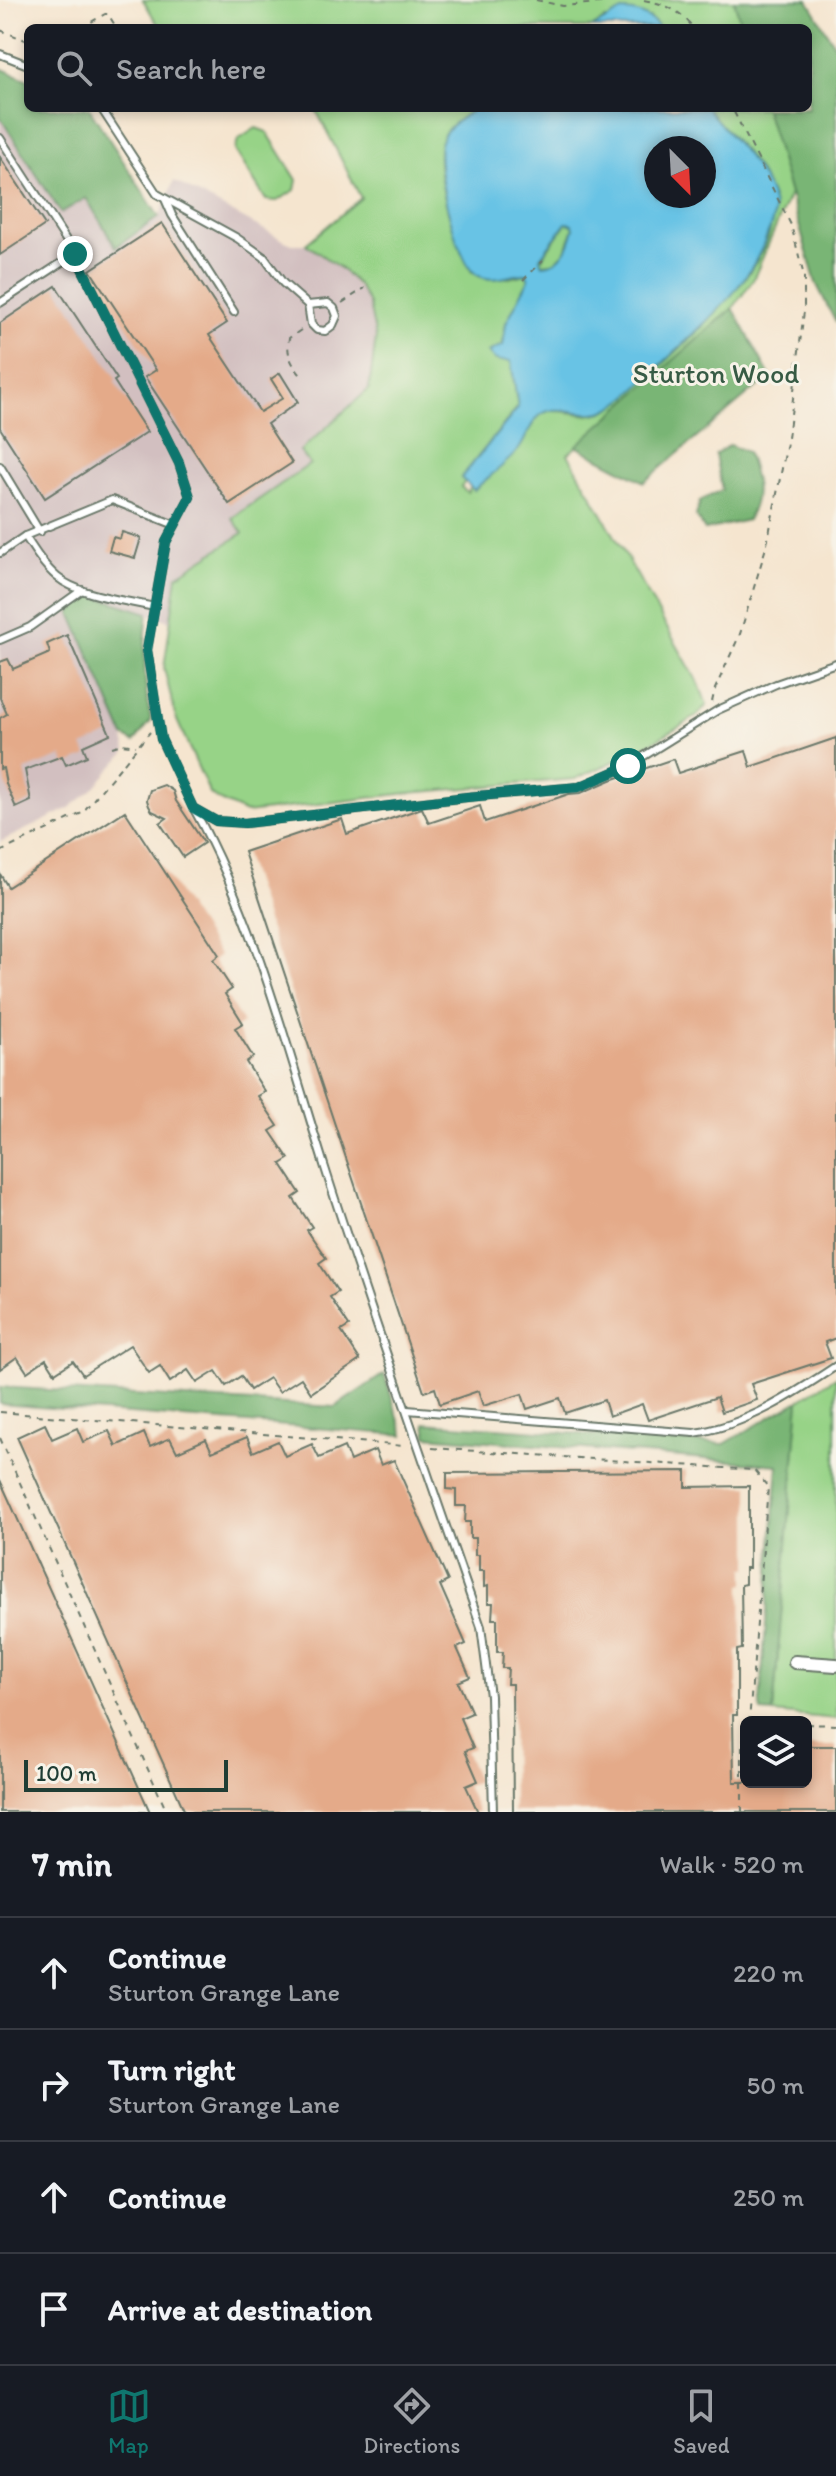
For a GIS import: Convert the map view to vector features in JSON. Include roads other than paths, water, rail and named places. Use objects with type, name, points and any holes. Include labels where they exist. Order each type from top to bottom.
[{"type":"street","points":[[795,1662],[836,1665]]},
{"type":"lane","points":[[0,54],[24,63]]},
{"type":"lane","points":[[104,112],[157,194],[237,238],[264,257],[283,283],[308,305],[311,324],[317,330],[325,331],[333,325],[337,316],[328,303],[308,305]]},
{"type":"lane","points":[[0,138],[75,254],[179,463],[190,497],[166,542],[147,650],[161,739],[210,838],[255,944],[327,1173],[481,1627],[490,1696],[493,1812]]},
{"type":"lane","points":[[165,198],[172,215],[234,312]]},
{"type":"lane","points":[[0,303],[75,254]]},
{"type":"lane","points":[[0,466],[40,532]]},
{"type":"lane","points":[[0,553],[25,536],[112,500],[175,525]]},
{"type":"lane","points":[[25,536],[58,577],[82,590],[154,607]]},
{"type":"lane","points":[[0,640],[30,627],[82,590]]},
{"type":"lane","points":[[193,808],[216,821],[245,823],[579,787],[628,766],[710,715],[776,684],[836,663]]},
{"type":"lane","points":[[407,1410],[694,1433],[736,1422],[836,1366]]},
{"type":"water","points":[[622,11],[643,15],[656,24],[599,24]]},
{"type":"water","points":[[470,112],[710,112],[757,169],[771,196],[774,212],[758,257],[735,290],[636,389],[615,406],[599,413],[557,410],[542,414],[514,455],[474,490],[461,478],[518,408],[511,361],[495,360],[488,352],[503,345],[506,323],[529,279],[526,274],[483,278],[469,267],[448,212],[440,170],[441,141],[447,131]],"holes":[[[566,223],[574,228],[561,257],[543,265],[540,258]]]},
{"type":"park label","name":"Sturton Wood","points":[[716,373]]}]
